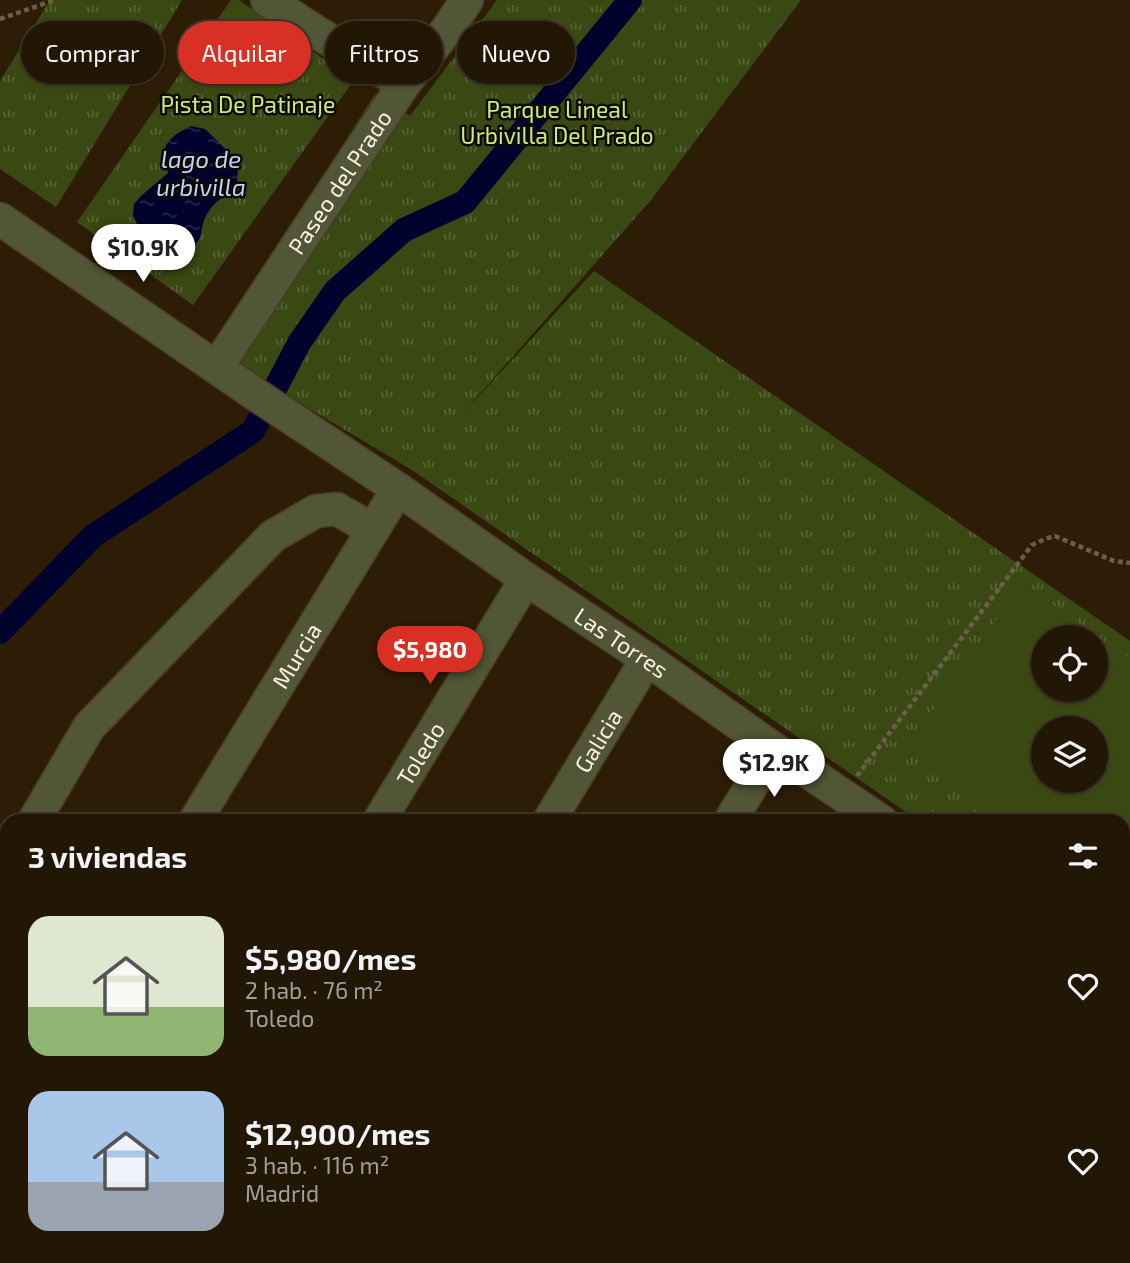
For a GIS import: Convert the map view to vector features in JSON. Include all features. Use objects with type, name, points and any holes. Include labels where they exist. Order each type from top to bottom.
[{"type":"street","points":[[267,0],[404,85]]},
{"type":"street","name":"Paseo del Prado","points":[[217,366],[404,85],[446,32],[467,0]]},
{"type":"street","points":[[0,219],[217,366]]},
{"type":"street","name":"Las Torres","points":[[217,366],[871,814]]},
{"type":"street","name":"Murcia","points":[[199,814],[398,489]]},
{"type":"street","points":[[38,814],[89,727],[273,536],[316,511],[337,509],[373,530]]},
{"type":"street","name":"Toledo","points":[[383,814],[526,579]]},
{"type":"street","name":"Galicia","points":[[552,814],[647,659]]},
{"type":"street","points":[[734,814],[774,749]]},
{"type":"path","points":[[0,19],[55,0]]},
{"type":"path","points":[[843,794],[1032,545],[1055,536],[1114,561],[1130,563]]},
{"type":"green space","points":[[50,0],[182,0],[164,30],[164,21],[37,21]]},
{"type":"green space","name":"Pista De Patinaje","points":[[231,0],[239,0],[269,21],[216,21]]},
{"type":"green space","name":"Parque Lineal Urbivilla Del Prado","points":[[497,0],[801,0],[651,200],[462,414],[594,271],[1107,625],[1031,625],[1031,702],[1108,702],[1108,626],[1130,641],[1130,814],[909,814],[412,470],[213,351],[375,94],[410,116],[434,84],[443,84],[443,72],[457,53],[457,84],[575,84],[575,21],[481,21]]},
{"type":"green space","points":[[21,47],[21,84],[131,84],[56,207],[0,169],[0,81]]},
{"type":"green space","name":"Pista De Patinaje","points":[[311,50],[325,60],[325,84],[351,84],[193,305],[77,222],[178,76],[178,84],[311,84]]},
{"type":"green space","points":[[1022,583],[1082,625],[1031,625],[1031,702],[1108,702],[1108,644],[1130,659],[1130,814],[1004,814],[907,746]]},
{"type":"water","name":"lago de urbivilla","points":[[191,126],[205,129],[238,161],[237,186],[211,208],[200,237],[191,248],[176,246],[139,228],[133,216],[134,204],[168,173],[162,155],[169,141]]},
{"type":"waterway","points":[[0,632],[93,536],[253,431],[299,343],[335,291],[404,230],[465,202],[630,0]]}]
